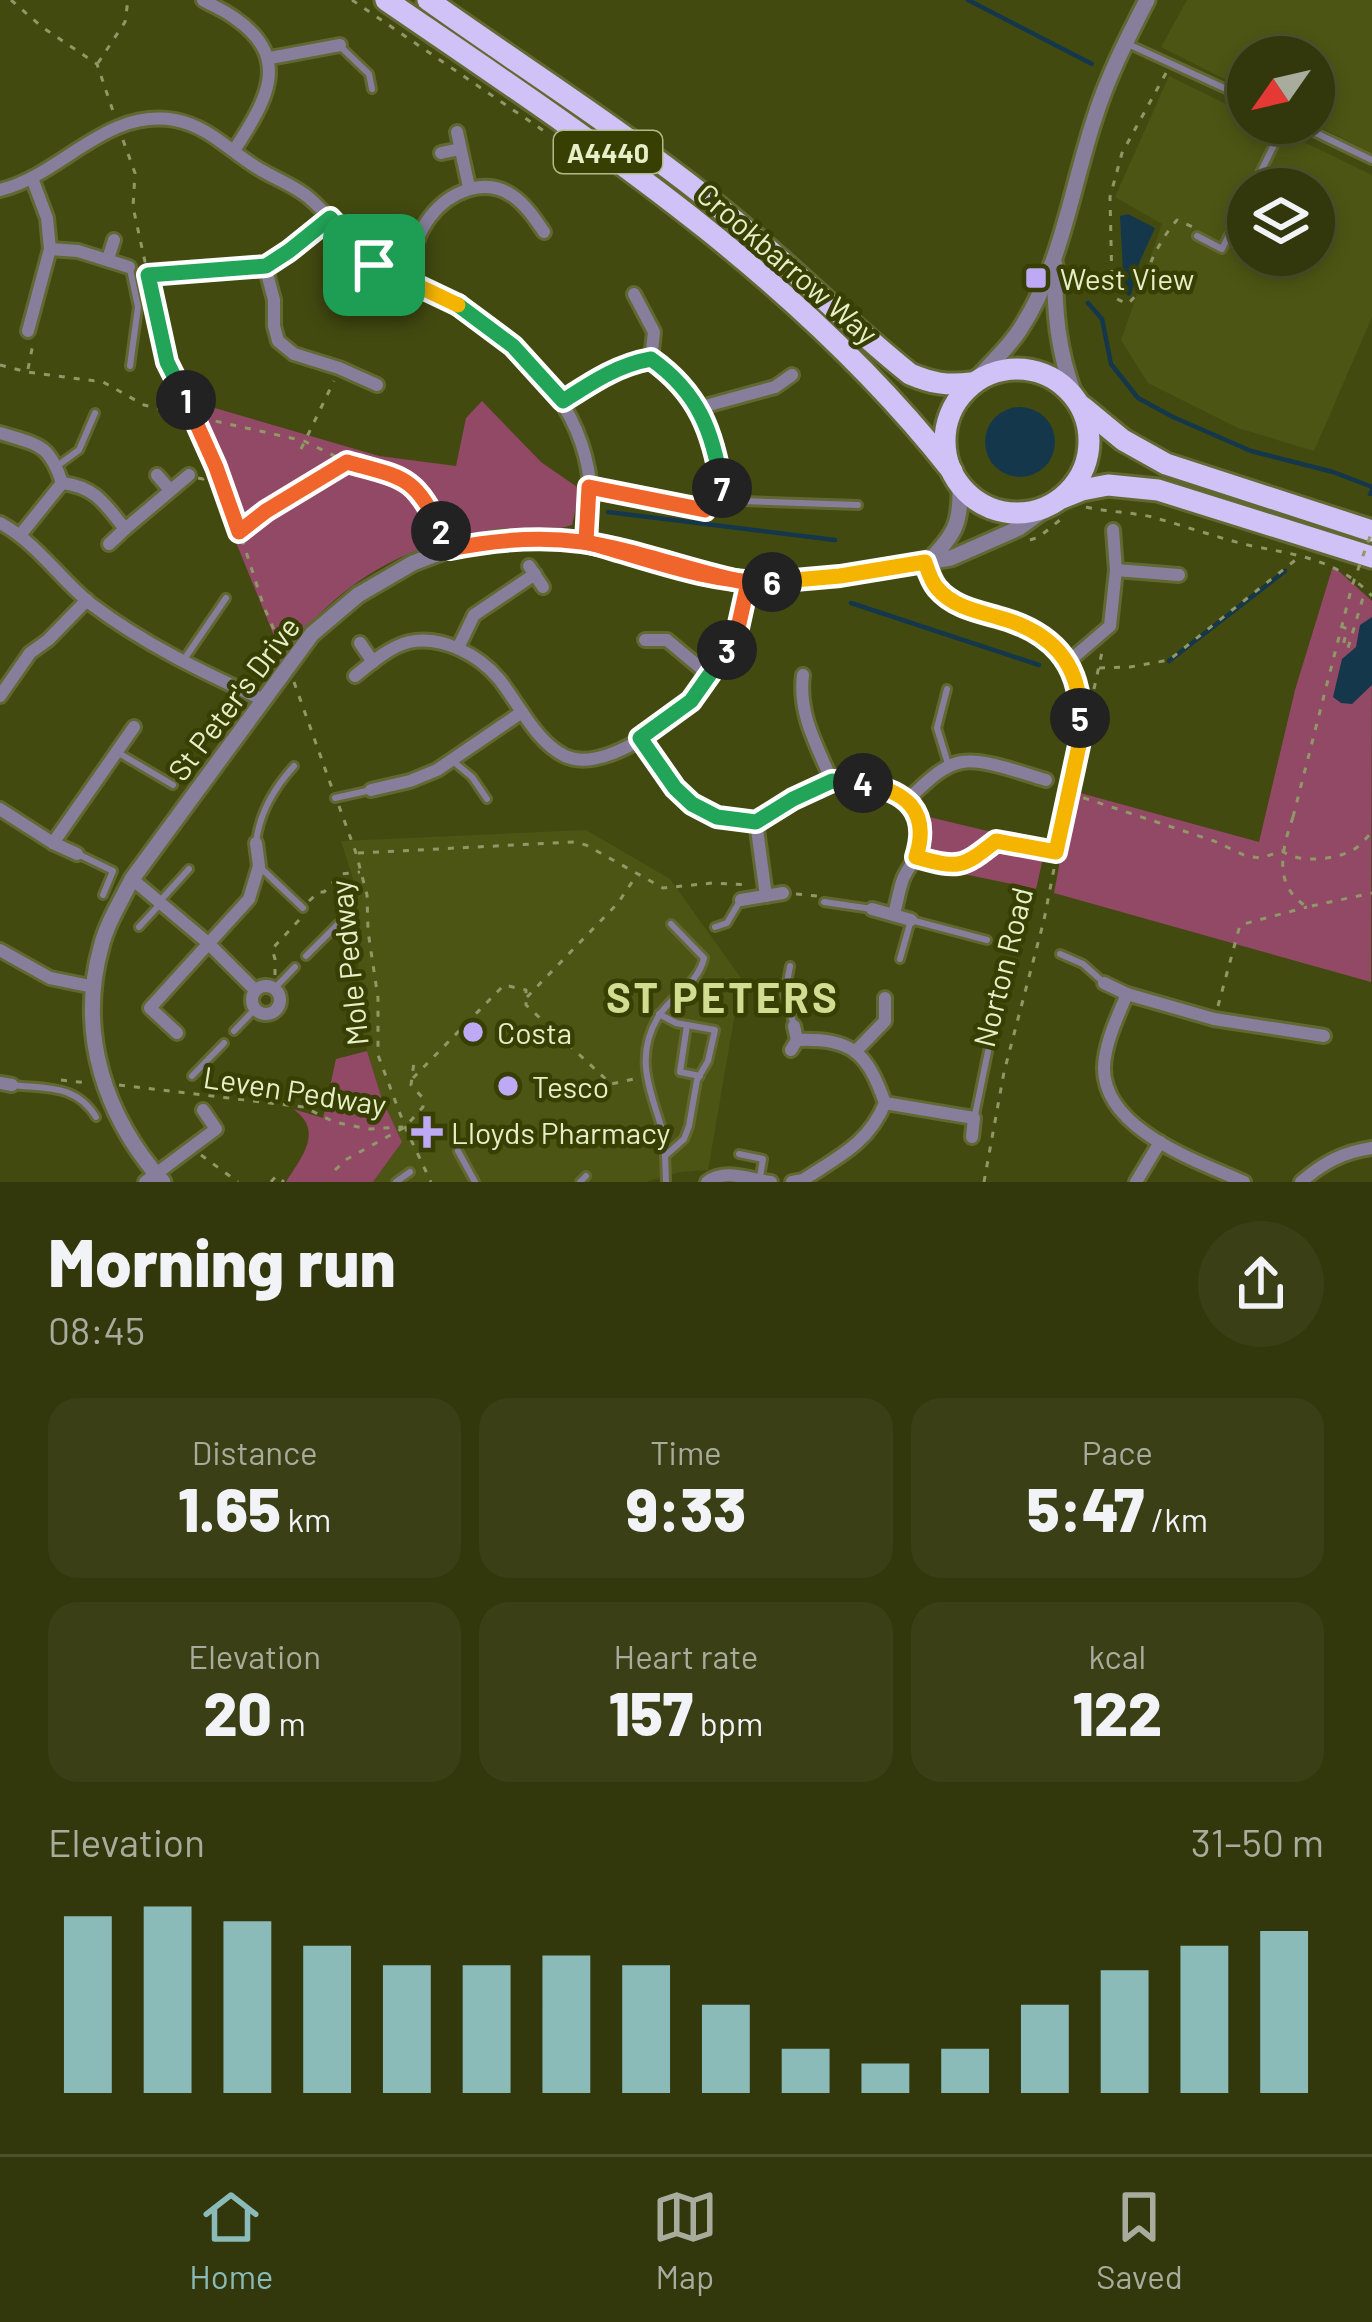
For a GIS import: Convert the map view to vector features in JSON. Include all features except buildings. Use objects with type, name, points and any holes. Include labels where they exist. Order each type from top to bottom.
[{"type":"highway","name":"Crookbarrow Way","points":[[386,0],[615,158],[737,252],[882,388],[956,478]]},
{"type":"highway","name":"Crookbarrow Way","points":[[428,0],[661,162],[780,257],[910,374],[931,383],[973,382]]},
{"type":"highway","points":[[1372,531],[1166,464],[1123,440],[1060,382],[1028,370],[991,374],[973,382],[958,397],[946,430],[956,478],[968,496],[991,510],[1025,514],[1058,508],[1108,485],[1158,490],[1372,556]]},
{"type":"highway","points":[[1058,508],[1081,472],[1089,448],[1078,400]]},
{"type":"street","points":[[973,382],[1021,328],[1055,256],[1094,121],[1147,0]]},
{"type":"street","points":[[201,5],[235,17],[261,40],[270,58],[263,105],[235,149]]},
{"type":"street","points":[[270,58],[340,45]]},
{"type":"street","points":[[0,190],[32,178],[118,126],[172,120],[206,130],[256,167],[305,194],[374,265],[450,300],[513,346],[563,401],[580,440],[589,472],[586,542]]},
{"type":"street","points":[[458,132],[469,187]]},
{"type":"street","points":[[441,153],[460,149]]},
{"type":"street","points":[[28,331],[50,249],[47,218],[32,178]]},
{"type":"street","points":[[403,278],[428,219],[469,187],[508,191],[544,232]]},
{"type":"street","points":[[184,272],[266,266],[330,218]]},
{"type":"street","points":[[108,259],[114,240]]},
{"type":"street","points":[[50,249],[78,250],[129,267]]},
{"type":"street","points":[[1055,256],[1057,337],[1078,400]]},
{"type":"street","points":[[266,266],[278,341],[294,354],[377,385]]},
{"type":"street","points":[[634,294],[654,332],[651,359]]},
{"type":"street","points":[[563,401],[608,372],[651,359],[674,376],[698,408],[716,446],[723,492]]},
{"type":"street","points":[[698,408],[775,387],[792,375]]},
{"type":"street","points":[[0,433],[45,449],[62,483]]},
{"type":"street","points":[[157,475],[170,490]]},
{"type":"street","points":[[109,544],[188,475]]},
{"type":"street","points":[[956,478],[961,508],[956,527],[928,561],[939,591],[966,609],[1036,632],[1056,647],[1068,662],[1080,696],[1080,741]]},
{"type":"street","points":[[62,483],[93,492],[125,529]]},
{"type":"street","points":[[21,534],[62,483]]},
{"type":"street","name":"St Peter's Drive","points":[[155,1179],[102,1084],[92,1020],[100,947],[132,879],[312,634],[347,602],[381,579],[450,549],[499,539],[586,542],[748,583],[840,576],[951,559],[1058,508]]},
{"type":"street","points":[[0,523],[21,534],[87,600],[140,638],[264,700]]},
{"type":"street","points":[[1068,662],[1109,626],[1116,570],[1113,530]]},
{"type":"street","points":[[1116,570],[1179,575]]},
{"type":"street","points":[[458,648],[480,610],[536,576]]},
{"type":"street","points":[[355,676],[411,641],[458,648],[497,676],[557,752],[587,761],[602,758],[640,738],[691,701],[734,637],[748,583]]},
{"type":"street","points":[[2,691],[21,664],[87,600]]},
{"type":"street","points":[[645,640],[667,640],[710,676]]},
{"type":"street","points":[[360,643],[373,662]]},
{"type":"street","points":[[803,675],[803,710],[832,781]]},
{"type":"street","points":[[371,790],[425,776],[522,712]]},
{"type":"street","points":[[53,843],[134,727]]},
{"type":"street","points":[[640,738],[675,788],[717,817],[756,822],[832,781],[884,787],[907,800],[919,819],[920,841],[894,914]]},
{"type":"street","points":[[907,800],[959,762],[982,763],[1046,780]]},
{"type":"street","points":[[381,767],[386,786]]},
{"type":"street","points":[[0,809],[77,854]]},
{"type":"street","points":[[756,822],[766,891]]},
{"type":"street","points":[[177,1033],[150,1008],[249,899],[259,866],[256,843]]},
{"type":"street","points":[[132,879],[255,991]]},
{"type":"street","points":[[741,901],[766,891],[783,893]]},
{"type":"street","points":[[872,909],[911,920]]},
{"type":"street","points":[[0,950],[50,978],[94,987]]},
{"type":"street","points":[[1104,983],[1214,1019],[1324,1036]]},
{"type":"street","points":[[265,986],[274,989],[281,999],[277,1010],[267,1015],[256,1009],[255,991],[265,986]]},
{"type":"street","points":[[1127,994],[1104,1067],[1109,1094],[1125,1116],[1160,1142],[1244,1182]]},
{"type":"street","points":[[855,1052],[885,1021],[884,998]]},
{"type":"street","points":[[792,1182],[803,1180],[866,1137],[885,1103],[876,1078],[844,1042],[794,1038]]},
{"type":"street","points":[[885,1103],[974,1118],[971,1137]]},
{"type":"street","points":[[155,1179],[215,1129],[203,1110]]},
{"type":"street","points":[[1136,1182],[1160,1142]]},
{"type":"street","points":[[1301,1182],[1349,1152],[1372,1148]]},
{"type":"street","points":[[821,1168],[831,1182]]},
{"type":"street","points":[[707,1182],[728,1174],[764,1181]]},
{"type":"lane","points":[[1125,43],[1227,89]]},
{"type":"lane","points":[[340,45],[369,74],[372,89]]},
{"type":"lane","points":[[1335,142],[1372,160]]},
{"type":"lane","points":[[1196,232],[1222,249],[1227,239]]},
{"type":"lane","points":[[129,267],[138,307],[130,366]]},
{"type":"lane","points":[[57,466],[79,450],[95,413]]},
{"type":"lane","points":[[723,492],[742,501],[858,505]]},
{"type":"lane","points":[[183,661],[226,598]]},
{"type":"lane","points":[[946,689],[937,728],[950,767]]},
{"type":"lane","points":[[118,752],[173,785]]},
{"type":"lane","points":[[452,761],[472,777],[487,800]]},
{"type":"lane","points":[[256,843],[276,786],[295,766]]},
{"type":"lane","points":[[335,798],[371,790]]},
{"type":"lane","points":[[77,854],[113,871],[103,895]]},
{"type":"lane","points":[[259,866],[303,908]]},
{"type":"lane","points":[[139,927],[189,869]]},
{"type":"lane","points":[[715,927],[728,923],[741,901]]},
{"type":"lane","points":[[824,902],[872,909]]},
{"type":"lane","points":[[900,959],[911,920],[987,940]]},
{"type":"lane","points":[[306,956],[338,924]]},
{"type":"lane","points":[[666,1182],[662,1129],[645,1076],[651,1034],[659,1014],[701,972],[704,958],[670,924]]},
{"type":"lane","points":[[1060,954],[1083,964],[1104,983]]},
{"type":"lane","points":[[790,966],[785,994],[794,1038]]},
{"type":"lane","points":[[274,989],[295,968]]},
{"type":"lane","points":[[234,1031],[256,1009]]},
{"type":"lane","points":[[659,1014],[676,1023],[715,1030],[708,1061],[697,1080],[684,1139],[665,1156]]},
{"type":"lane","points":[[686,1025],[680,1072],[700,1076]]},
{"type":"lane","points":[[974,1118],[993,1027]]},
{"type":"lane","points":[[192,1076],[224,1043]]},
{"type":"lane","points":[[6,1084],[74,1093],[96,1117]]},
{"type":"lane","points":[[458,1150],[475,1182]]},
{"type":"lane","points":[[740,1154],[764,1160],[764,1181]]},
{"type":"lane","points":[[396,1182],[410,1172]]},
{"type":"path","points":[[11,0],[97,64],[135,173],[133,207],[167,362],[216,467],[284,651]]},
{"type":"path","points":[[97,64],[125,22],[128,0]]},
{"type":"path","points":[[352,0],[542,130]]},
{"type":"path","points":[[1167,71],[1122,153],[1110,197],[1112,287],[1117,299],[1127,304],[1139,294],[1151,261],[1178,220],[1196,232]]},
{"type":"path","points":[[129,267],[141,268],[148,275],[184,272]]},
{"type":"path","points":[[27,372],[34,346],[28,331]]},
{"type":"path","points":[[0,365],[103,382],[144,405],[304,441],[347,462],[404,478],[418,489],[450,549]]},
{"type":"path","points":[[301,449],[339,368]]},
{"type":"path","points":[[233,424],[237,438]]},
{"type":"path","points":[[239,532],[347,462]]},
{"type":"path","points":[[188,475],[202,479],[216,467]]},
{"type":"path","points":[[589,487],[705,510],[723,492]]},
{"type":"path","points":[[264,497],[266,511]]},
{"type":"path","points":[[1086,507],[1144,516],[1333,566],[1372,596]]},
{"type":"path","points":[[1023,542],[1039,537],[1058,508]]},
{"type":"path","points":[[1307,907],[1284,875],[1282,851],[1341,626],[1372,531]]},
{"type":"path","points":[[1097,668],[1169,660],[1299,557]]},
{"type":"path","points":[[1341,626],[1347,629],[1342,646],[1348,647],[1366,589]]},
{"type":"path","points":[[1091,704],[1109,626]]},
{"type":"path","name":"Mole Pedway","points":[[292,675],[367,895],[378,998],[377,1055],[431,1182]]},
{"type":"path","name":"Norton Road","points":[[984,1182],[1004,1072],[1044,920],[1080,741]]},
{"type":"path","points":[[1067,793],[1261,858],[1282,851],[1297,859],[1349,852],[1372,832]]},
{"type":"path","points":[[916,857],[961,866],[996,841],[1056,852]]},
{"type":"path","points":[[356,853],[574,842],[663,887],[713,883],[766,891]]},
{"type":"path","points":[[526,998],[618,902],[638,874]]},
{"type":"path","points":[[1214,1019],[1240,925],[1372,893]]},
{"type":"path","points":[[413,1078],[504,985],[526,990],[526,1005],[611,1084],[645,1076]]},
{"type":"path","points":[[335,1170],[405,1127],[423,1107],[422,1097],[411,1085],[414,1062]]},
{"type":"path","name":"Leven Pedway","points":[[107,1082],[304,1107],[334,1122],[368,1129],[405,1127]]},
{"type":"path","points":[[190,1147],[238,1182]]},
{"type":"path","points":[[271,1182],[276,1176],[284,1182]]},
{"type":"shaded area","points":[[1187,0],[1372,0],[1372,153],[1335,134],[1335,36],[1227,36],[1227,80],[1161,47]]},
{"type":"shaded area","points":[[1169,76],[1227,105],[1227,144],[1308,144],[1372,175],[1372,317],[1314,451],[1238,428],[1148,383],[1121,340],[1162,224],[1115,197]]},
{"type":"shaded area","points":[[177,397],[379,456],[456,466],[466,418],[482,401],[541,462],[580,489],[572,525],[478,534],[404,556],[339,597],[283,658]]},
{"type":"shaded area","points":[[1333,566],[1372,601],[1371,982],[1054,893],[1073,791],[1259,842],[1295,690]]},
{"type":"shaded area","points":[[929,817],[1046,845],[1036,889],[925,866],[932,843]]},
{"type":"shaded area","points":[[586,830],[670,879],[741,978],[708,1170],[646,1182],[373,1182],[402,1142],[367,1051],[359,1010],[353,879],[341,841]]},
{"type":"shaded area","points":[[367,1051],[402,1142],[373,1182],[286,1182],[309,1135],[303,1117],[293,1109],[323,1118],[336,1059]]},
{"type":"water","points":[[1128,214],[1155,228],[1128,296],[1120,216]]},
{"type":"water","points":[[1020,407],[1045,417],[1055,442],[1045,467],[1020,477],[995,467],[985,442],[995,417]]},
{"type":"water","points":[[1372,617],[1372,685],[1352,704],[1341,703],[1333,697],[1342,659],[1356,647],[1360,625]]},
{"type":"waterway","points":[[968,0],[1092,64]]},
{"type":"waterway","points":[[1088,303],[1102,319],[1111,364],[1138,398],[1251,451],[1372,487]]},
{"type":"waterway","points":[[608,512],[835,540]]},
{"type":"waterway","points":[[1169,661],[1285,571]]},
{"type":"waterway","points":[[851,603],[1039,665]]},
{"type":"place","name":"West View","points":[[1036,278]]},
{"type":"place","name":"Costa","points":[[473,1032]]},
{"type":"place","name":"Tesco","points":[[508,1086]]},
{"type":"place","name":"Lloyds Pharmacy","points":[[427,1132]]},
{"type":"district","name":"ST PETERS","points":[[723,996]]},
{"type":"route","points":[[374,265],[330,218],[266,266],[148,275],[167,362],[203,436],[239,532],[347,462],[404,478],[418,489],[450,549],[499,539],[586,542],[748,583],[738,628],[710,676],[691,701],[640,738],[692,804],[717,817],[756,822],[832,781],[859,782],[894,791],[914,808],[921,831],[916,857],[961,866],[996,841],[1056,852],[1080,741],[1080,696],[1068,662],[1056,647],[1036,632],[966,609],[939,591],[925,562],[840,576],[748,583],[712,576],[586,542],[589,487],[705,510],[723,492],[716,446],[698,408],[674,376],[651,359],[634,362],[608,372],[563,401],[486,324],[450,300],[374,265]]}]
